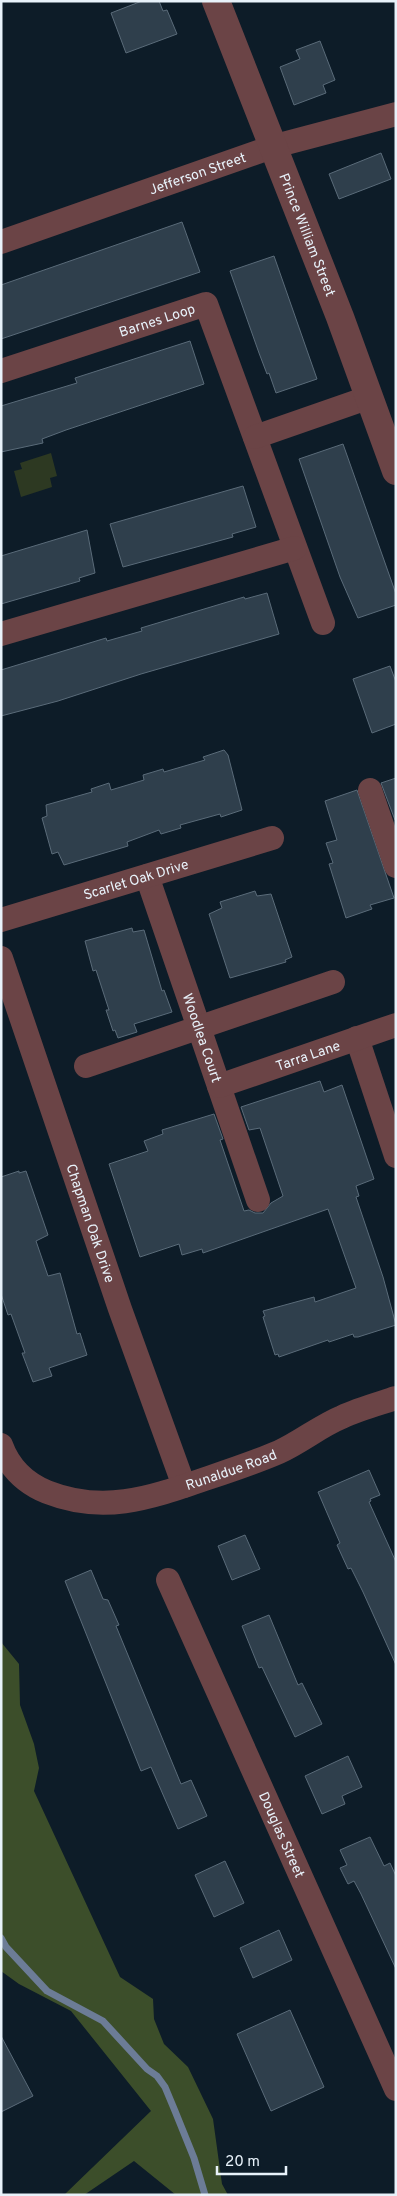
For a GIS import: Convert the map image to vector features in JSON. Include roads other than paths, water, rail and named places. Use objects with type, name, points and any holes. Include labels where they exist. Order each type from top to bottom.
[{"type":"street","name":"Prince William Street","points":[[216,1],[275,146],[396,470]]},
{"type":"street","name":"Jefferson Street","points":[[1,242],[275,146],[396,114]]},
{"type":"street","name":"Barnes Loop","points":[[1,371],[206,304],[323,623]]},
{"type":"street","points":[[255,437],[370,397]]},
{"type":"street","points":[[1,634],[295,548]]},
{"type":"street","points":[[370,790],[396,866]]},
{"type":"street","name":"Scarlet Oak Drive","points":[[1,920],[272,838]]},
{"type":"street","name":"Woodlea Court","points":[[147,876],[258,1200]]},
{"type":"street","name":"Chapman Oak Drive","points":[[1,958],[117,1299],[184,1486]]},
{"type":"street","points":[[86,1066],[333,982]]},
{"type":"street","name":"Tarra Lane","points":[[219,1086],[396,1025]]},
{"type":"street","points":[[357,1038],[396,1156]]},
{"type":"street","name":"Runaldue Road","points":[[1,1445],[10,1464],[32,1484],[56,1495],[82,1503],[111,1504],[146,1498],[256,1462],[281,1451],[342,1417],[396,1398]]},
{"type":"street","name":"Douglas Street","points":[[168,1580],[396,2089]]},
{"type":"waterway","points":[[1,1938],[6,1947],[47,1991],[103,2021],[147,2069],[157,2076],[165,2087],[194,2158],[205,2195]]}]
